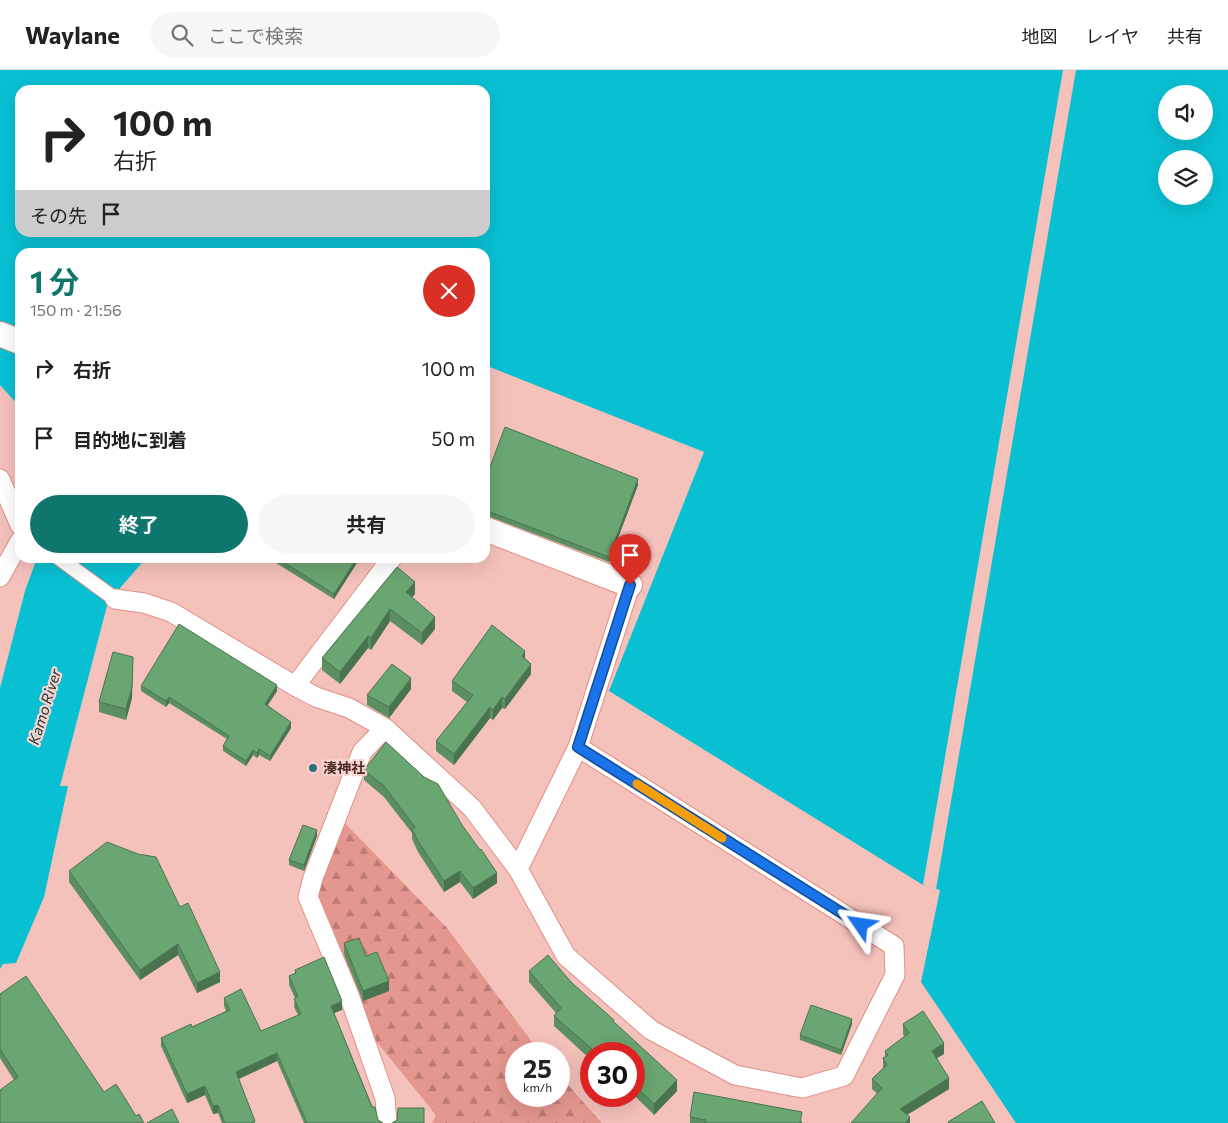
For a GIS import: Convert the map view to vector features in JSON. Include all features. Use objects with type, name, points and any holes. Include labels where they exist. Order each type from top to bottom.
[{"type":"street","points":[[0,334],[15,340]]},
{"type":"street","points":[[0,480],[15,514]]},
{"type":"street","points":[[490,531],[630,585],[578,747],[518,869]]},
{"type":"street","points":[[0,577],[15,550]]},
{"type":"street","points":[[66,563],[115,599],[144,603],[171,612],[295,686],[316,697],[350,708],[385,728],[472,808],[518,869],[566,956],[651,1030],[735,1075],[802,1088],[844,1076],[895,975],[894,946],[578,747]]},
{"type":"street","points":[[295,686],[388,563]]},
{"type":"street","points":[[385,728],[362,752],[313,878],[308,897],[349,995],[386,1098],[387,1123]]},
{"type":"green space","points":[[336,814],[447,928],[532,1042],[505,1042],[505,1107],[570,1107],[570,1087],[580,1098],[580,1107],[588,1107],[602,1123],[432,1123],[436,1115],[376,1041],[315,900]]},
{"type":"water","points":[[0,70],[1228,70],[1228,1123],[1016,1123],[921,982],[940,890],[923,885],[609,691],[704,452],[490,367],[490,248],[15,248],[15,402],[0,385]]},
{"type":"water","name":"Kamo River","points":[[35,563],[142,563],[108,602],[60,786],[68,786],[44,897],[16,963],[3,964],[0,969],[0,688],[25,591]]},
{"type":"pier","points":[[1063,70],[1076,70],[936,889],[923,885]]},
{"type":"building","points":[[505,427],[638,479],[609,557],[490,512],[490,467]]},
{"type":"building","points":[[285,563],[354,563],[334,594]]},
{"type":"building","points":[[397,567],[415,582],[406,592],[435,617],[422,633],[390,609],[371,638],[368,636],[340,672],[322,658]]},
{"type":"building","points":[[179,624],[277,685],[265,704],[291,722],[270,756],[259,749],[257,753],[253,750],[246,761],[223,746],[229,736],[169,697],[166,701],[141,686]]},
{"type":"building","points":[[492,625],[525,651],[522,656],[531,664],[505,699],[502,697],[493,710],[490,707],[454,754],[436,741],[473,695],[452,681]]},
{"type":"building","points":[[113,652],[133,657],[132,687],[126,709],[99,702]]},
{"type":"building","points":[[392,664],[411,678],[389,707],[367,695]]},
{"type":"building","points":[[386,742],[424,777],[438,784],[462,825],[497,873],[473,888],[460,871],[444,881],[418,841],[412,829],[415,827],[384,786],[364,770]]},
{"type":"building","points":[[303,825],[317,830],[304,865],[289,860]]},
{"type":"building","points":[[107,842],[138,854],[156,857],[180,907],[188,903],[220,972],[197,983],[178,944],[140,970],[69,871]]},
{"type":"building","points":[[359,938],[366,956],[377,952],[389,981],[363,991],[344,943]]},
{"type":"building","points":[[548,955],[572,983],[636,1042],[584,1042],[554,1016],[561,1008],[529,971]]},
{"type":"building","points":[[324,957],[342,1001],[331,1006],[372,1107],[375,1107],[378,1120],[383,1123],[307,1123],[277,1053],[236,1072],[255,1121],[251,1123],[225,1123],[218,1105],[213,1106],[205,1086],[187,1094],[161,1038],[191,1024],[192,1027],[230,1010],[224,998],[241,989],[261,1031],[301,1014],[294,999],[298,997],[289,976],[296,973],[295,970]]},
{"type":"building","points":[[26,976],[104,1092],[116,1084],[136,1116],[139,1114],[144,1123],[0,1123],[0,1090],[18,1077],[0,1049],[0,994]]},
{"type":"building","points":[[811,1005],[852,1019],[841,1050],[800,1035]]},
{"type":"building","points":[[923,1011],[944,1043],[932,1051],[949,1078],[900,1109],[910,1117],[905,1123],[851,1123],[882,1088],[872,1079],[887,1065],[883,1058],[888,1055],[885,1051],[909,1033],[903,1024]]},
{"type":"building","points":[[645,1050],[677,1080],[654,1104],[645,1095]]},
{"type":"building","points":[[694,1092],[802,1112],[800,1123],[705,1123],[706,1120],[690,1117]]},
{"type":"building","points":[[982,1101],[995,1123],[948,1122]]},
{"type":"building","points":[[398,1108],[424,1108],[424,1123],[392,1123],[397,1120]]},
{"type":"building","points":[[172,1109],[179,1123],[147,1123]]},
{"type":"slow traffic","points":[[637,784],[722,838]]},
{"type":"place","name":"湊神社","points":[[313,768]]},
{"type":"route","points":[[630,585],[578,747],[861,925]]}]
